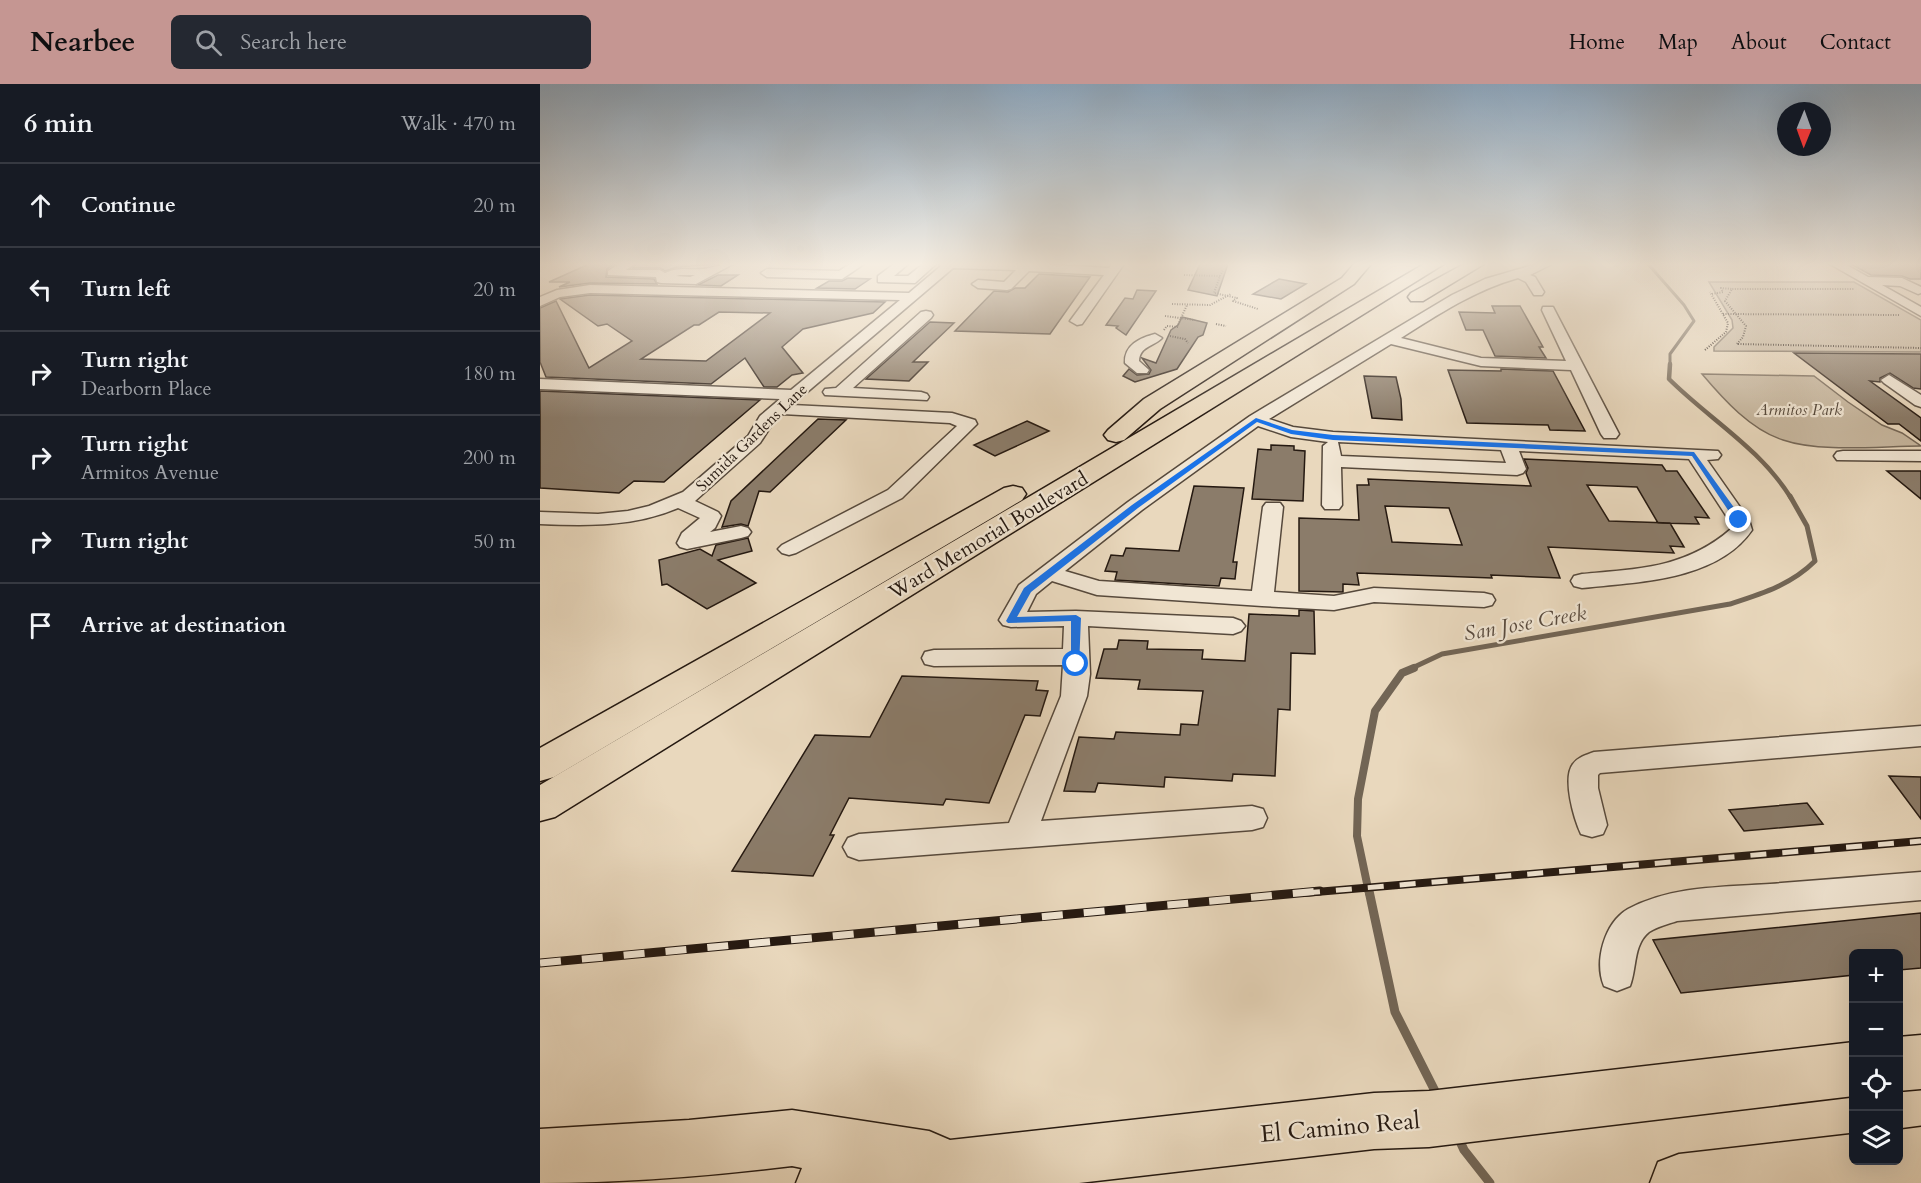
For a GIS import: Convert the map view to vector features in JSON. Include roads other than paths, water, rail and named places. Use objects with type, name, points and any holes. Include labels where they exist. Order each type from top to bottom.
[{"type":"highway","points":[[1116,435],[1152,404],[1293,315]]},
{"type":"highway","name":"Ward Memorial Boulevard","points":[[540,766],[1323,315]]},
{"type":"highway","name":"Ward Memorial Boulevard","points":[[540,805],[1351,315]]},
{"type":"highway","points":[[1099,468],[1161,440],[1276,379],[1378,318]]},
{"type":"highway","points":[[1903,1064],[1921,1062]]},
{"type":"highway","name":"El Camino Real","points":[[825,1183],[1374,1121],[1429,1119],[1849,1070]]},
{"type":"highway","points":[[540,1158],[689,1149],[792,1138],[969,1166]]},
{"type":"highway","points":[[1903,1158],[1921,1156]]},
{"type":"highway","points":[[1679,1183],[1849,1165]]},
{"type":"street","name":"Sumida Gardens Lane","points":[[684,498],[753,439],[765,420],[778,409],[797,403],[892,315]]},
{"type":"street","points":[[797,403],[822,392],[911,315]]},
{"type":"street","points":[[840,392],[926,315]]},
{"type":"street","points":[[1077,321],[1081,315]]},
{"type":"street","points":[[1233,626],[1076,618],[1011,621],[1027,590],[1135,507],[1256,420],[1427,315]]},
{"type":"street","points":[[1550,315],[1610,434]]},
{"type":"street","points":[[1394,335],[1481,362],[1572,362]]},
{"type":"street","points":[[1142,370],[1132,363],[1131,357],[1138,346],[1159,336]]},
{"type":"street","points":[[1889,380],[1921,402]]},
{"type":"street","points":[[540,384],[797,403],[952,418],[969,424],[895,494],[789,549]]},
{"type":"street","points":[[822,392],[921,397]]},
{"type":"street","points":[[1256,420],[1291,432],[1333,438],[1703,454],[1739,520],[1742,530],[1726,546],[1699,562],[1671,570],[1582,580]]},
{"type":"street","points":[[1332,505],[1333,438]]},
{"type":"street","points":[[1332,461],[1517,469],[1508,446]]},
{"type":"street","points":[[1843,456],[1921,456]]},
{"type":"street","points":[[540,518],[598,520],[628,517],[656,510],[684,498],[711,516],[708,525],[688,537],[687,543],[741,532]]},
{"type":"street","points":[[1262,599],[1273,507]]},
{"type":"street","points":[[1050,573],[1097,588],[1262,599],[1334,603],[1374,595],[1484,600]]},
{"type":"street","points":[[1020,835],[1074,696],[1077,674],[1076,618]]},
{"type":"street","points":[[934,658],[1075,657]]},
{"type":"street","points":[[1592,825],[1584,788],[1584,770],[1594,763],[1921,736]]},
{"type":"street","points":[[859,847],[1252,818]]},
{"type":"street","points":[[1617,974],[1622,938],[1638,921],[1675,906],[1921,886]]},
{"type":"waterway","name":"San Jose Creek","points":[[1670,364],[1670,354],[1694,321],[1690,315]]},
{"type":"waterway","name":"San Jose Creek","points":[[1670,364],[1669,379],[1749,449],[1778,480],[1791,498]]},
{"type":"waterway","name":"San Jose Creek","points":[[1410,669],[1442,654],[1730,604],[1786,583],[1815,561],[1807,526],[1790,496]]},
{"type":"waterway","name":"San Jose Creek","points":[[1369,893],[1357,836],[1358,799],[1375,711],[1402,673],[1414,668]]},
{"type":"waterway","name":"San Jose Creek","points":[[1369,891],[1395,1012],[1437,1095]]},
{"type":"waterway","name":"San Jose Creek","points":[[1458,1137],[1464,1150],[1490,1183]]},
{"type":"railway","points":[[1304,893],[1921,841]]},
{"type":"railway","points":[[540,963],[1320,891]]},
{"type":"park label","name":"Armitos Park","points":[[1799,409]]}]
